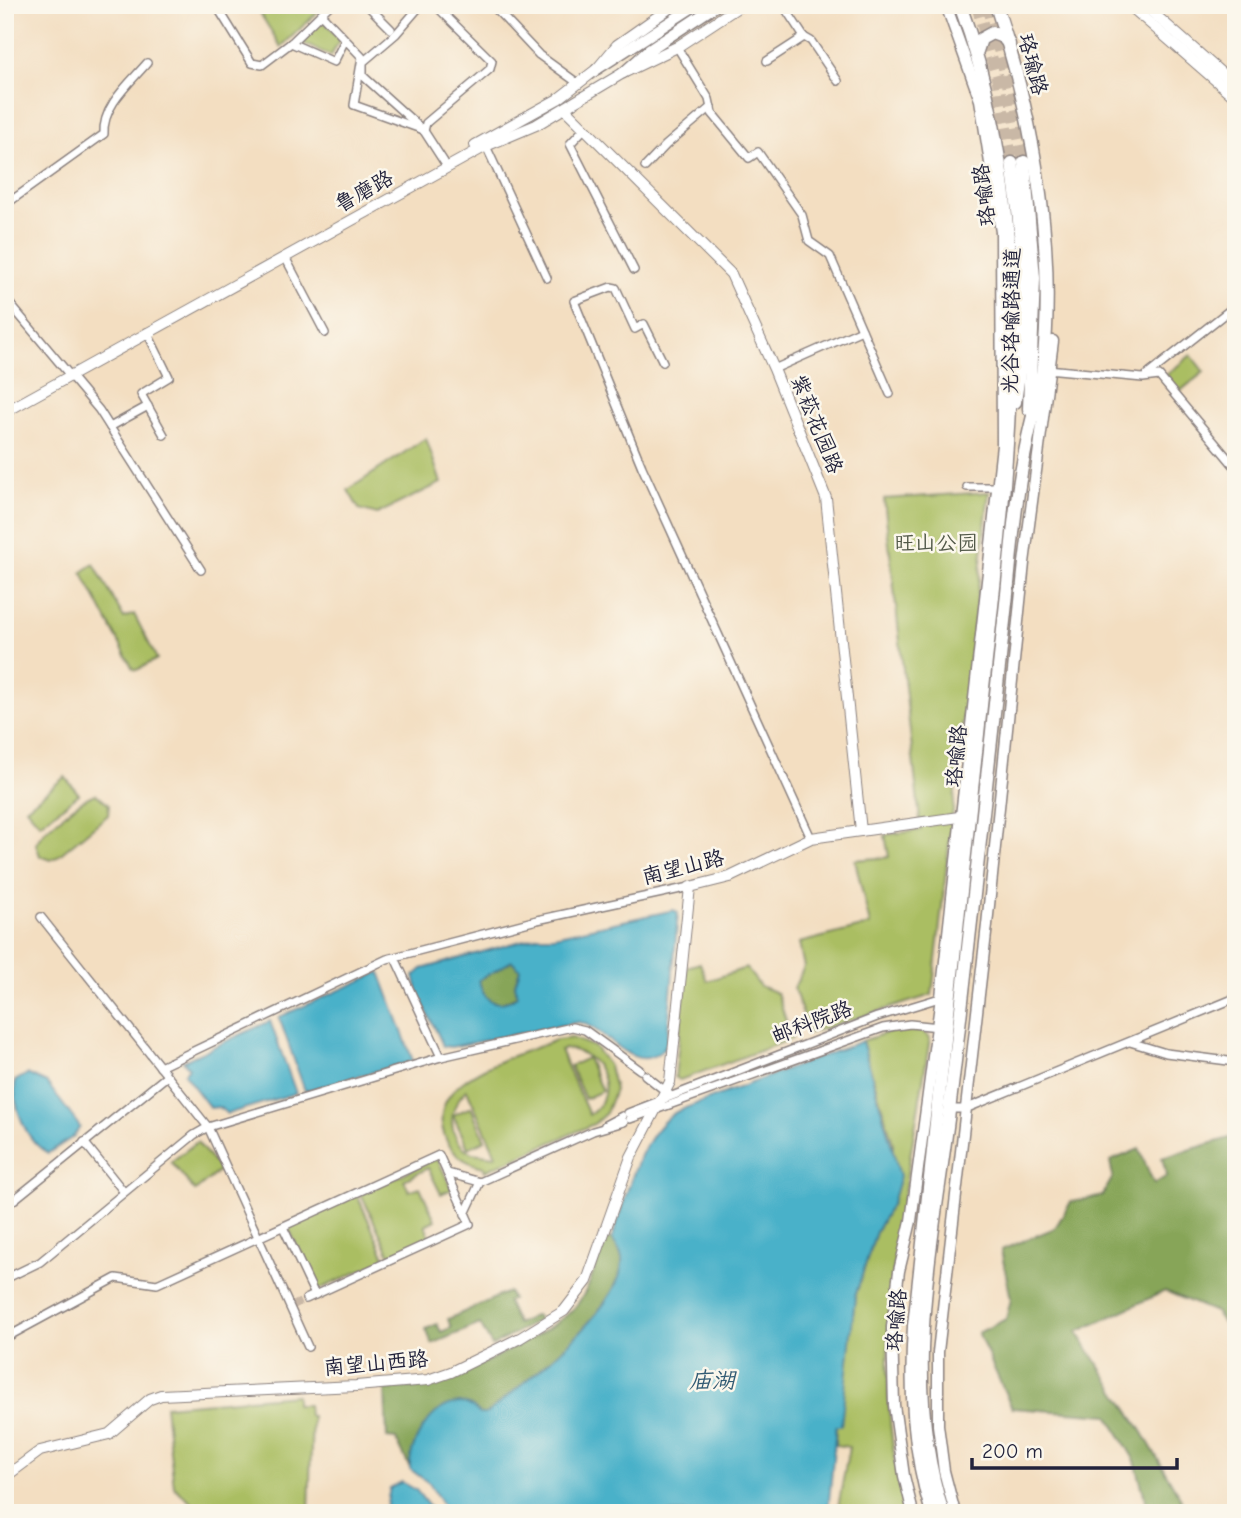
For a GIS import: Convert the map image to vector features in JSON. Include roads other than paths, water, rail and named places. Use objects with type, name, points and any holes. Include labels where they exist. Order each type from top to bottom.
[{"type":"highway","name":"珞喻路","points":[[951,997],[965,816],[1000,486],[1008,444],[1007,211],[977,51],[960,5]]},
{"type":"highway","name":"珞瑜路","points":[[996,5],[1009,44],[1028,133]]},
{"type":"highway","points":[[977,51],[981,39],[992,33],[1003,37],[1009,44]]},
{"type":"highway","name":"珞喻路","points":[[932,1513],[915,1437],[912,1359],[947,1028],[1018,493],[1027,440],[1046,369],[1044,236],[1028,133]]},
{"type":"highway","name":"光谷珞喻路通道","points":[[1008,444],[1020,369],[1024,322],[1018,163],[1034,278],[1034,328],[1027,440]]},
{"type":"highway","name":"珞喻路","points":[[943,1513],[926,1433],[920,1362],[922,1324],[950,1109],[947,1028]]},
{"type":"main road","points":[[597,69],[696,5]]},
{"type":"main road","points":[[623,73],[649,50],[717,5]]},
{"type":"main road","points":[[946,5],[979,100],[1001,232],[1000,486]]},
{"type":"main road","points":[[955,1513],[941,1451],[937,1377],[1024,563],[1046,369],[1053,341]]},
{"type":"main road","points":[[913,1513],[904,1476],[894,1405],[892,1327],[899,1271],[911,1222],[947,1028]]},
{"type":"street","points":[[216,5],[253,63],[262,65],[291,43],[330,5]]},
{"type":"street","points":[[367,5],[391,29]]},
{"type":"street","points":[[421,5],[396,34],[363,62],[361,69],[363,75],[424,131],[444,162]]},
{"type":"street","points":[[424,131],[426,123],[490,69],[492,61],[435,5]]},
{"type":"street","points":[[492,5],[539,55],[579,84]]},
{"type":"street","name":"鲁磨路","points":[[5,412],[69,372],[558,99],[597,69],[617,45],[674,5]]},
{"type":"street","name":"鲁磨路","points":[[5,404],[147,332],[486,146],[536,125],[623,73],[677,47],[741,5]]},
{"type":"street","points":[[783,5],[838,81]]},
{"type":"street","points":[[1129,5],[1236,98]]},
{"type":"street","points":[[1144,5],[1236,86]]},
{"type":"street","points":[[321,14],[362,57],[354,105],[424,131]]},
{"type":"street","points":[[767,61],[804,37]]},
{"type":"street","points":[[291,43],[334,62],[345,40]]},
{"type":"street","points":[[677,47],[712,113],[749,158],[758,152],[802,215],[809,242],[830,257],[890,394]]},
{"type":"street","points":[[5,205],[104,134],[103,121],[107,111],[147,63]]},
{"type":"street","points":[[645,167],[666,145],[711,107]]},
{"type":"street","name":"紫菘花园路","points":[[565,109],[730,274],[774,369],[826,498],[861,831]]},
{"type":"street","points":[[584,129],[570,144],[634,270]]},
{"type":"street","points":[[486,146],[547,278]]},
{"type":"street","points":[[285,257],[325,333]]},
{"type":"street","points":[[663,362],[644,324],[635,329],[616,288],[611,287],[574,301],[642,467],[811,838]]},
{"type":"street","points":[[5,298],[69,372],[110,427],[201,570]]},
{"type":"street","points":[[1143,379],[1236,305]]},
{"type":"street","points":[[774,369],[862,330]]},
{"type":"street","points":[[147,332],[169,377],[141,394],[163,435]]},
{"type":"street","points":[[1046,369],[1143,379],[1158,376],[1236,468]]},
{"type":"street","points":[[110,427],[148,406]]},
{"type":"street","points":[[967,486],[1000,486]]},
{"type":"street","name":"南望山路","points":[[160,1067],[399,957],[537,920],[730,877],[811,838],[965,816]]},
{"type":"street","name":"南望山西路","points":[[5,1477],[40,1451],[109,1434],[150,1399],[161,1395],[428,1380],[451,1372],[532,1332],[564,1311],[582,1289],[631,1157],[666,1098],[674,1060],[690,887]]},
{"type":"street","points":[[41,917],[208,1127],[308,1346]]},
{"type":"street","points":[[399,957],[441,1057]]},
{"type":"street","name":"邮科院路","points":[[666,1098],[877,1017],[951,997],[978,999]]},
{"type":"street","points":[[950,1109],[965,1109],[1233,999]]},
{"type":"street","points":[[465,1213],[480,1182],[666,1098],[883,1028],[910,1024],[974,1031]]},
{"type":"street","points":[[5,1279],[40,1262],[208,1127],[441,1057],[577,1027],[642,1072],[666,1098]]},
{"type":"street","points":[[1128,1042],[1166,1053],[1236,1062]]},
{"type":"street","points":[[5,1207],[167,1076]]},
{"type":"street","points":[[84,1142],[124,1192]]},
{"type":"street","points":[[9,1335],[116,1278],[156,1284],[439,1155],[470,1224],[306,1300]]},
{"type":"street","points":[[447,1172],[480,1182]]},
{"type":"street","points":[[283,1227],[315,1295]]},
{"type":"water","points":[[674,910],[678,913],[667,1041],[662,1050],[647,1058],[637,1057],[579,1022],[451,1047],[443,1046],[414,976],[422,969],[539,936],[554,936]],"holes":[[[512,961],[520,969],[515,984],[517,996],[498,1003],[488,999],[479,980]]]},
{"type":"water","points":[[380,972],[413,1061],[305,1091],[279,1017]]},
{"type":"water","points":[[270,1021],[296,1093],[227,1114],[219,1107],[210,1108],[184,1074],[189,1068],[183,1061]]},
{"type":"water","name":"庙湖","points":[[862,1041],[900,1176],[892,1203],[876,1232],[855,1297],[841,1426],[836,1426],[828,1513],[447,1513],[430,1484],[410,1469],[410,1459],[418,1437],[432,1417],[450,1405],[464,1403],[480,1414],[486,1414],[546,1365],[608,1299],[619,1277],[622,1258],[612,1239],[636,1167],[654,1133],[680,1110]]},
{"type":"water","points":[[27,1074],[47,1083],[80,1127],[73,1137],[48,1153],[27,1132],[18,1112],[15,1081]]},
{"type":"water","points":[[402,1482],[416,1490],[434,1513],[385,1513],[390,1488]]},
{"type":"tunnel","points":[[977,5],[998,81],[1012,163]]},
{"type":"tunnel","points":[[987,5],[1007,79],[1024,162]]},
{"type":"tunnel","points":[[294,1305],[306,1299]]},
{"type":"park label","name":"旺山公园","points":[[936,543]]}]
